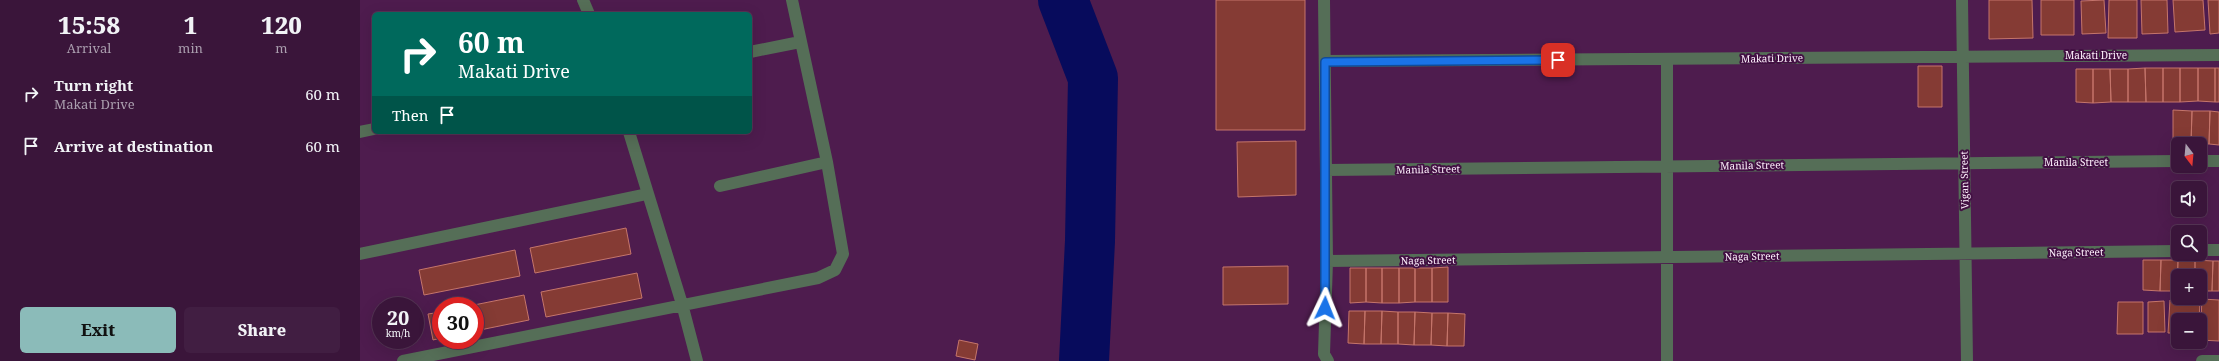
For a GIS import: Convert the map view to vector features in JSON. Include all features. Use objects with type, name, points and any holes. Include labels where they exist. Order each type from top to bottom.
[{"type":"street","points":[[583,0],[588,12]]},
{"type":"street","points":[[403,361],[818,278],[835,270],[843,254],[827,162],[792,0]]},
{"type":"street","points":[[1324,0],[1327,261],[1324,354],[1328,361]]},
{"type":"street","name":"Vigan Street","points":[[1962,0],[1967,361]]},
{"type":"street","points":[[752,52],[800,42]]},
{"type":"street","name":"Makati Drive","points":[[1325,62],[2219,55]]},
{"type":"street","points":[[1667,59],[1668,361]]},
{"type":"street","points":[[360,132],[372,129]]},
{"type":"street","points":[[630,134],[682,304],[697,361]]},
{"type":"street","name":"Manila Street","points":[[1326,170],[2171,161]]},
{"type":"street","points":[[2207,161],[2219,161]]},
{"type":"street","points":[[720,186],[827,162]]},
{"type":"street","points":[[360,254],[647,194]]},
{"type":"street","points":[[2207,250],[2219,250]]},
{"type":"street","name":"Naga Street","points":[[1327,261],[2171,251]]},
{"type":"street","points":[[2202,361],[2219,361]]},
{"type":"building","points":[[1216,0],[1305,0],[1305,130],[1216,130]]},
{"type":"building","points":[[1989,0],[2032,0],[2033,38],[1989,39]]},
{"type":"building","points":[[2041,0],[2074,0],[2074,35],[2041,35]]},
{"type":"building","points":[[2104,0],[2106,33],[2082,34],[2081,1]]},
{"type":"building","points":[[2109,0],[2137,0],[2137,38],[2108,38]]},
{"type":"building","points":[[2141,0],[2167,0],[2168,33],[2142,34]]},
{"type":"building","points":[[2173,0],[2203,0],[2205,30],[2175,32]]},
{"type":"building","points":[[2208,0],[2219,0],[2219,33],[2210,34]]},
{"type":"building","points":[[1918,66],[1942,66],[1942,107],[1918,107]]},
{"type":"building","points":[[2145,68],[2163,68],[2163,102],[2146,102]]},
{"type":"building","points":[[2145,68],[2146,102],[2128,102],[2128,69]]},
{"type":"building","points":[[2163,68],[2180,68],[2180,102],[2163,102]]},
{"type":"building","points":[[2180,68],[2198,68],[2198,101],[2180,102]]},
{"type":"building","points":[[2198,68],[2215,68],[2215,102],[2198,101]]},
{"type":"building","points":[[2215,68],[2219,68],[2219,102],[2215,102]]},
{"type":"building","points":[[2076,69],[2093,69],[2093,103],[2076,102]]},
{"type":"building","points":[[2093,69],[2110,69],[2111,102],[2093,103]]},
{"type":"building","points":[[2110,69],[2128,69],[2128,102],[2111,102]]},
{"type":"building","points":[[2173,110],[2192,111],[2191,137],[2173,137]]},
{"type":"building","points":[[2192,111],[2210,111],[2209,144],[2207,144],[2207,137],[2191,137]]},
{"type":"building","points":[[2210,111],[2219,112],[2219,145],[2209,144]]},
{"type":"building","points":[[1296,141],[1296,195],[1238,197],[1237,142]]},
{"type":"building","points":[[626,228],[631,254],[535,273],[530,248]]},
{"type":"building","points":[[515,250],[520,276],[424,295],[419,270]]},
{"type":"building","points":[[2143,260],[2161,260],[2160,291],[2143,290]]},
{"type":"building","points":[[2161,260],[2178,261],[2178,269],[2171,269],[2171,291],[2160,291]]},
{"type":"building","points":[[2178,261],[2195,261],[2195,269],[2178,269]]},
{"type":"building","points":[[2195,261],[2213,261],[2212,291],[2207,291],[2207,269],[2195,269]]},
{"type":"building","points":[[2213,261],[2219,261],[2219,291],[2212,291]]},
{"type":"building","points":[[1288,266],[1288,304],[1223,305],[1223,267]]},
{"type":"building","points":[[1448,267],[1448,302],[1432,302],[1432,268]]},
{"type":"building","points":[[1350,268],[1366,268],[1366,302],[1350,303]]},
{"type":"building","points":[[1366,268],[1382,268],[1382,303],[1366,302]]},
{"type":"building","points":[[1382,268],[1399,268],[1399,303],[1382,303]]},
{"type":"building","points":[[1399,268],[1415,268],[1415,302],[1399,303]]},
{"type":"building","points":[[1415,268],[1432,268],[1432,302],[1415,302]]},
{"type":"building","points":[[637,273],[642,298],[546,317],[541,292]]},
{"type":"building","points":[[524,295],[529,320],[484,329],[484,303]]},
{"type":"building","points":[[2207,299],[2219,300],[2219,341],[2207,340],[2207,313],[2201,313],[2202,305],[2207,305]]},
{"type":"building","points":[[2170,300],[2171,305],[2200,305],[2199,313],[2171,313],[2171,333],[2168,333]]},
{"type":"building","points":[[2164,301],[2165,332],[2148,332],[2148,302]]},
{"type":"building","points":[[2118,302],[2143,302],[2143,334],[2117,334]]},
{"type":"building","points":[[1349,311],[1365,311],[1364,344],[1348,343]]},
{"type":"building","points":[[1365,311],[1382,311],[1381,344],[1364,344]]},
{"type":"building","points":[[1382,311],[1398,312],[1398,344],[1381,344]]},
{"type":"building","points":[[1398,312],[1415,312],[1414,345],[1398,344]]},
{"type":"building","points":[[1415,312],[1432,313],[1431,345],[1414,345]]},
{"type":"building","points":[[432,313],[432,335],[428,314]]},
{"type":"building","points":[[1432,313],[1448,313],[1447,346],[1431,345]]},
{"type":"building","points":[[1448,313],[1465,314],[1464,346],[1447,346]]},
{"type":"building","points":[[959,340],[978,344],[975,360],[956,356]]},
{"type":"waterway","points":[[1063,0],[1093,78],[1090,241],[1084,361]]},
{"type":"route","points":[[1325,308],[1327,261],[1325,62],[1558,60]]}]
